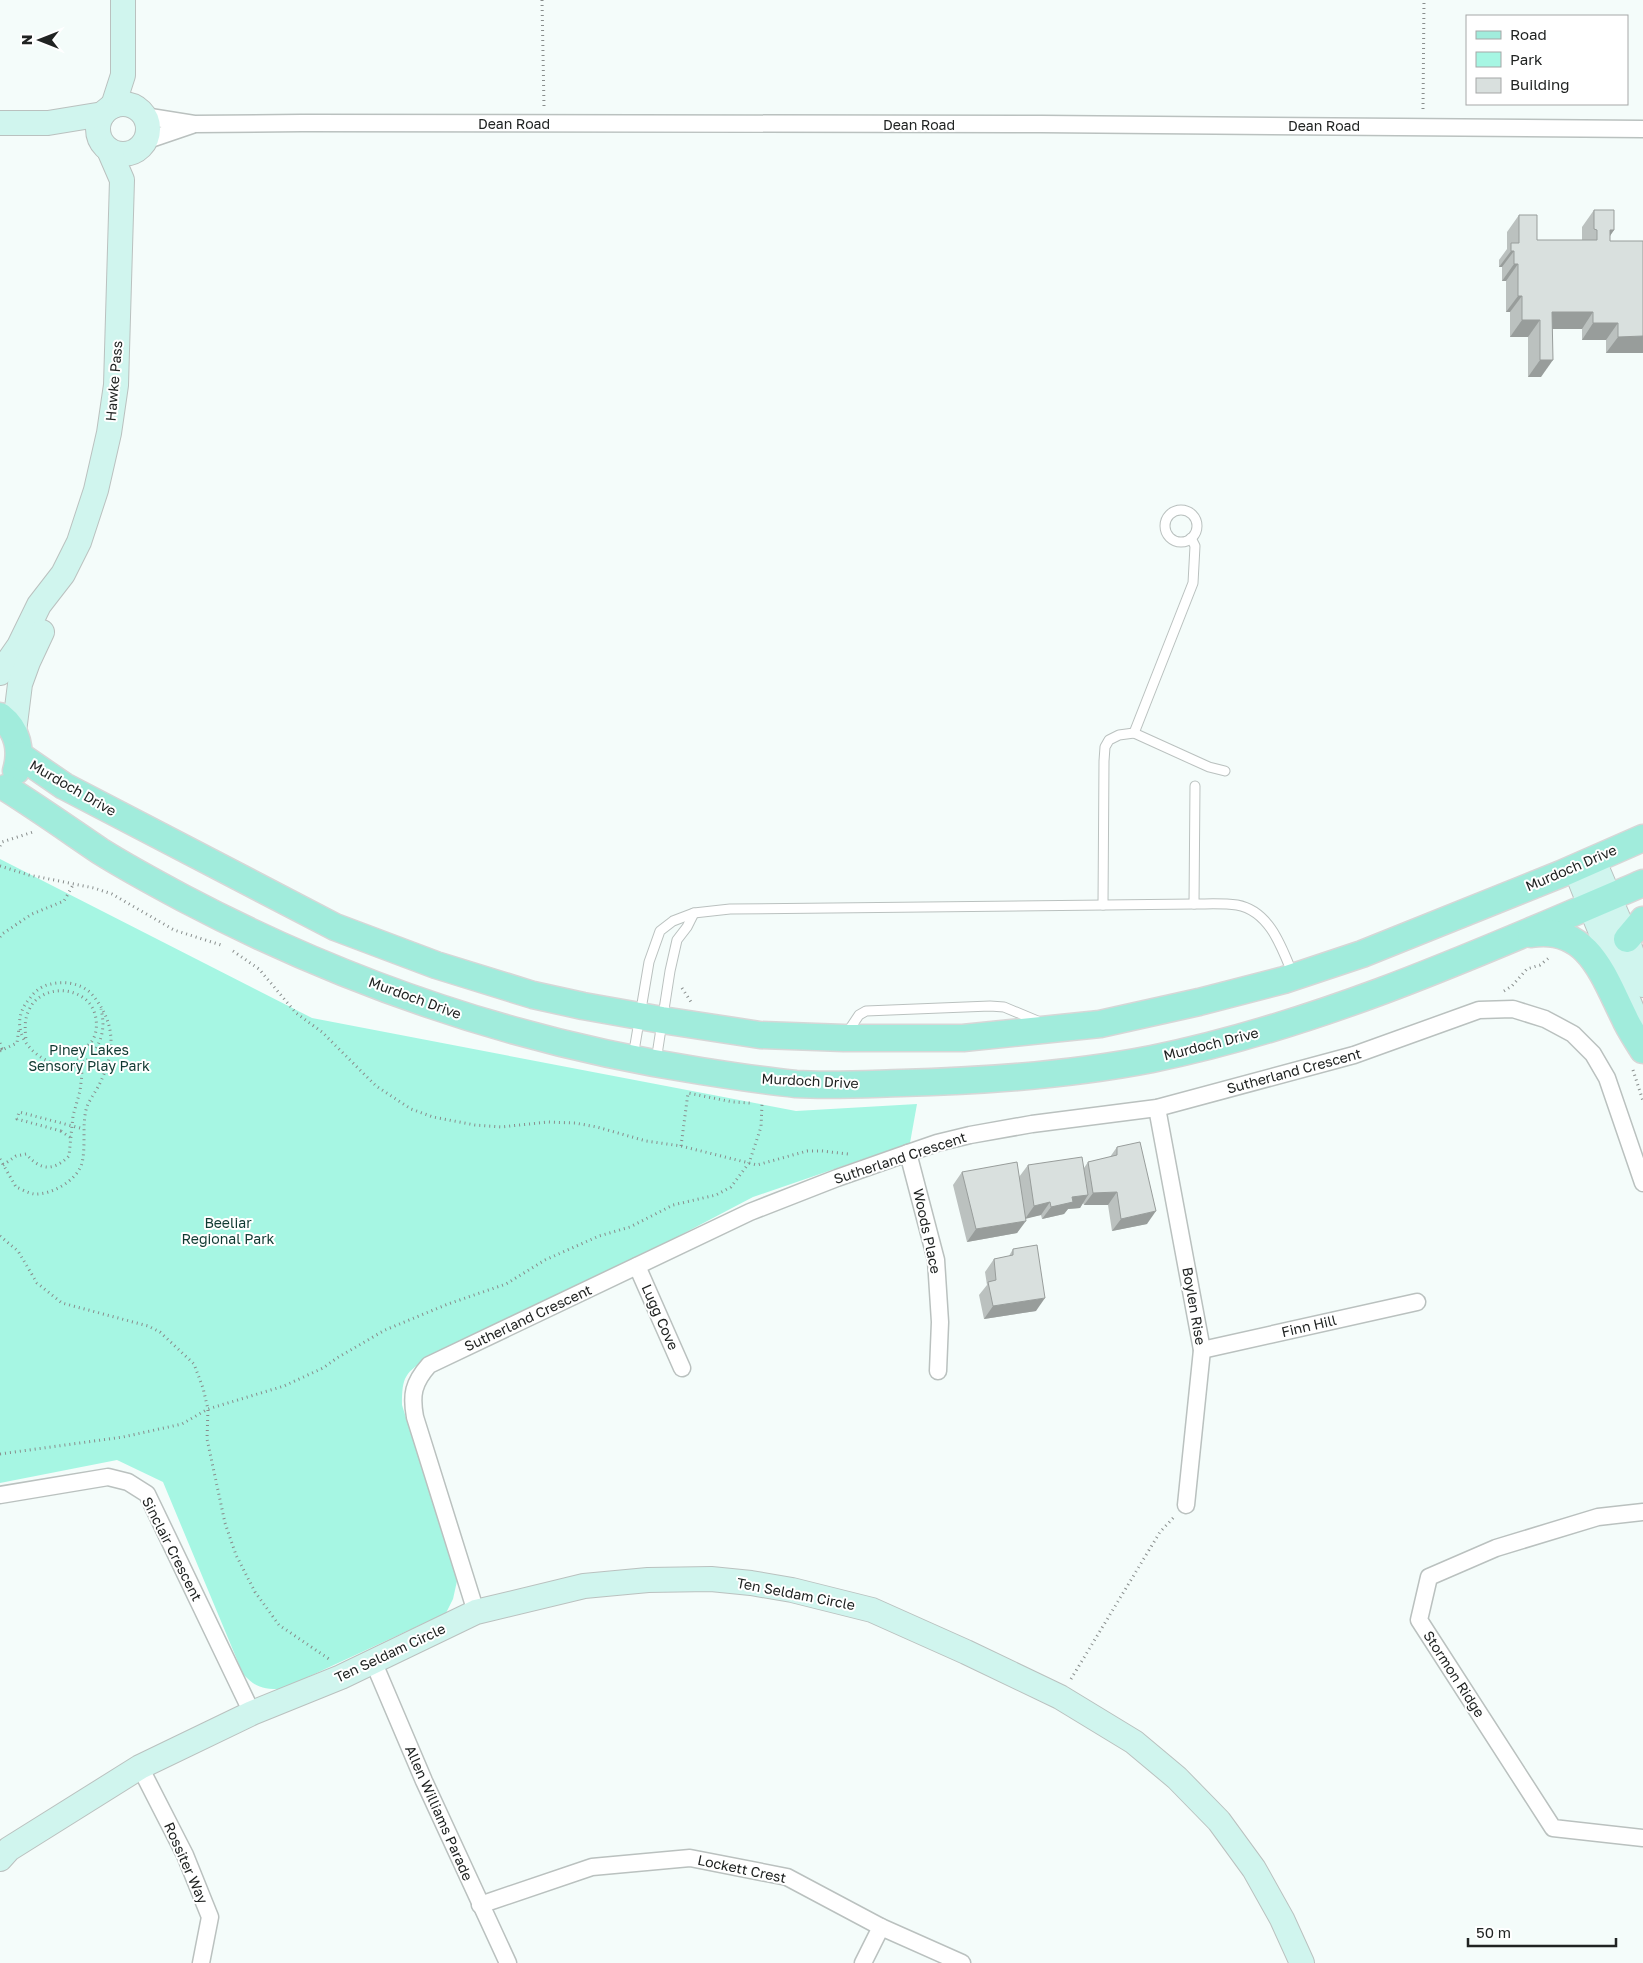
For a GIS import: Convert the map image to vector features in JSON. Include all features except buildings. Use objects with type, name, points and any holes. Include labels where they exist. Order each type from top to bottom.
[{"type":"main road","points":[[3,791],[17,770],[11,735]]},
{"type":"main road","name":"Murdoch Drive","points":[[11,735],[64,786],[335,927],[436,966],[533,995],[651,1018],[760,1034],[844,1038],[963,1038],[1100,1024],[1199,1002],[1294,977],[1362,954],[1584,864],[1643,838]]},
{"type":"main road","name":"Murdoch Drive","points":[[3,791],[49,815],[103,852],[187,900],[293,950],[416,1001],[500,1028],[644,1062],[742,1078],[816,1085],[965,1081],[1088,1069],[1153,1058],[1255,1033],[1413,979],[1600,902],[1643,882]]},
{"type":"main road","points":[[1516,936],[1547,931],[1563,934],[1573,939],[1603,972],[1624,1019],[1643,1050]]},
{"type":"street","points":[[105,145],[98,127],[108,110],[123,75],[123,0]]},
{"type":"street","points":[[48,124],[124,154],[141,145],[147,124],[123,75]]},
{"type":"street","points":[[0,123],[48,124],[129,105],[140,112]]},
{"type":"street","name":"Dean Road","points":[[140,112],[194,124],[1041,124],[1643,129]]},
{"type":"street","name":"Dean Road","points":[[141,145],[194,124]]},
{"type":"street","name":"Hawke Pass","points":[[105,145],[122,180]]},
{"type":"street","name":"Hawke Pass","points":[[11,735],[20,684],[28,662],[52,613],[63,574],[79,542],[96,490],[113,411],[117,375],[122,180],[141,145]]},
{"type":"street","name":"Hawke Pass","points":[[0,673],[19,646],[39,605],[63,574]]},
{"type":"street","points":[[1584,864],[1600,902],[1643,1040]]},
{"type":"street","points":[[1600,902],[1635,930],[1643,985]]},
{"type":"street","name":"Sutherland Crescent","points":[[476,1612],[415,1417],[412,1400],[417,1380],[429,1365],[750,1212],[837,1178],[908,1153],[970,1135],[1032,1124],[1157,1108],[1354,1056],[1478,1010],[1513,1010],[1545,1019],[1573,1034],[1593,1054],[1607,1078],[1643,1183]]},
{"type":"street","name":"Boylen Rise","points":[[1157,1108],[1202,1350],[1186,1505]]},
{"type":"street","name":"Woods Place","points":[[908,1153],[936,1260],[940,1322],[938,1371]]},
{"type":"street","name":"Lugg Cove","points":[[637,1266],[682,1368]]},
{"type":"street","name":"Finn Hill","points":[[1202,1350],[1417,1302]]},
{"type":"street","name":"Sinclair Crescent","points":[[0,1496],[108,1477],[128,1482],[147,1494],[252,1712]]},
{"type":"street","name":"Stormon Ridge","points":[[1643,1512],[1598,1517],[1496,1548],[1429,1577],[1419,1620],[1553,1828],[1643,1838]]},
{"type":"street","name":"Ten Seldam Circle","points":[[0,1859],[9,1849],[140,1767],[252,1712],[341,1677],[476,1612],[575,1588],[602,1584],[679,1578],[711,1578],[792,1590],[872,1610],[966,1652],[1060,1698],[1134,1742],[1177,1778],[1219,1821],[1254,1869],[1282,1919],[1302,1963]]},
{"type":"street","name":"Allen Williams Parade","points":[[373,1661],[480,1905],[508,1963]]},
{"type":"street","name":"Rossiter Way","points":[[140,1767],[185,1855],[210,1917],[201,1963]]},
{"type":"street","name":"Lockett Crest","points":[[480,1905],[592,1867],[690,1858],[787,1877],[881,1927],[962,1963]]},
{"type":"street","points":[[863,1963],[881,1927]]},
{"type":"lane","points":[[1134,733],[1193,583],[1195,546],[1191,538]]},
{"type":"lane","points":[[1103,905],[1105,747],[1109,740],[1119,735],[1134,733],[1209,767],[1225,771]]},
{"type":"lane","points":[[1194,904],[1195,786]]},
{"type":"lane","points":[[644,1062],[651,1018],[649,962],[660,931],[673,921],[694,913],[730,910],[1238,905],[1256,912],[1264,920],[1279,942],[1294,977]]},
{"type":"lane","points":[[644,1062],[651,1018],[677,940],[694,913]]},
{"type":"path","points":[[542,0],[544,124]]},
{"type":"path","points":[[1423,113],[1424,0]]},
{"type":"path","points":[[0,937],[32,914],[64,901],[74,885]]},
{"type":"path","points":[[0,1043],[1,1050],[17,1043],[21,1013],[26,1002],[41,988],[56,983],[74,984],[90,990],[101,1006],[111,1027],[111,1047],[100,1083],[86,1108],[82,1164],[73,1178],[52,1191],[33,1194],[16,1188],[0,1159]]},
{"type":"path","points":[[3,1165],[16,1156],[26,1154],[33,1162],[46,1168],[60,1165],[69,1156],[82,1074],[77,1053],[92,1041],[96,1028],[96,1018],[86,1000],[76,993],[61,990],[47,992],[29,1008],[24,1023],[26,1043]]},
{"type":"path","points":[[86,1000],[93,994]]},
{"type":"path","points":[[20,1027],[26,1043],[43,1060],[63,1067],[75,1067],[87,1060],[100,1042],[104,1030],[101,1006]]},
{"type":"path","points":[[682,1146],[688,1093],[734,1102],[768,1104]]},
{"type":"path","points":[[0,1454],[123,1437],[182,1424],[208,1409],[284,1386],[323,1368],[386,1330],[448,1304],[506,1284],[545,1260],[599,1236],[630,1227],[673,1205],[716,1195],[731,1187],[749,1163],[761,1127],[762,1104]]},
{"type":"path","points":[[71,1138],[61,1131],[17,1119],[19,1112],[84,1131]]},
{"type":"path","points":[[0,1236],[18,1251],[38,1283],[62,1302],[78,1308],[134,1321],[160,1332],[194,1364],[208,1409],[207,1439],[225,1523],[236,1555],[255,1592],[279,1625],[329,1658],[341,1677]]},
{"type":"path","points":[[1060,1698],[1160,1532],[1186,1505]]},
{"type":"green space","name":"Beeliar Regional Park","points":[[0,859],[312,1018],[796,1111],[917,1104],[910,1143],[753,1197],[633,1260],[429,1357],[415,1367],[406,1376],[404,1381],[402,1405],[457,1581],[453,1599],[446,1613],[282,1689],[260,1687],[243,1674],[163,1482],[117,1460],[0,1483]]},
{"type":"park label","name":"Piney Lakes Sensory Play Park","points":[[89,1058]]}]
